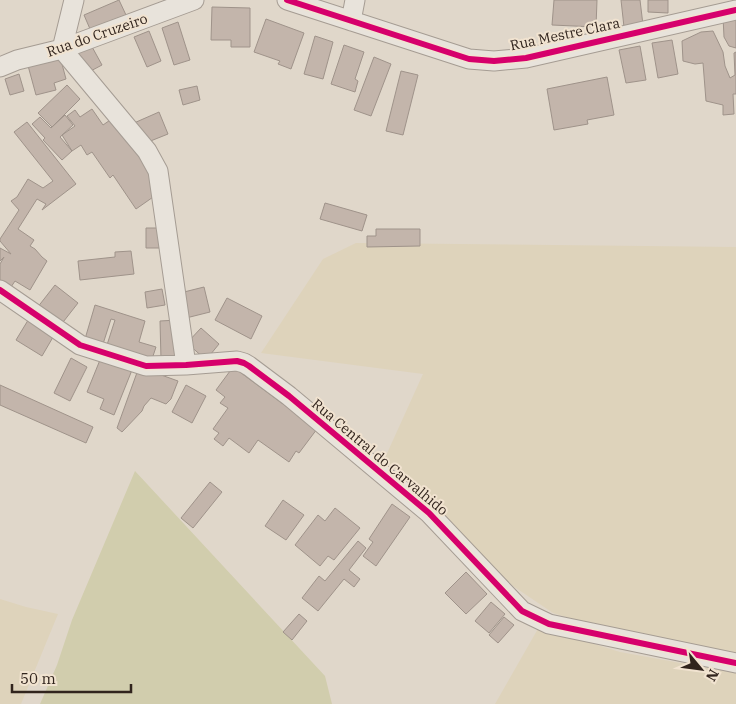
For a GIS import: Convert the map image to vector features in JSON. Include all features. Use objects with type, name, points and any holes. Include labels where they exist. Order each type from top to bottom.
[{"type":"street","points":[[74,0],[62,49],[146,151],[158,171],[186,365]]},
{"type":"street","name":"Rua do Cruzeiro","points":[[0,67],[17,60],[62,49],[194,0]]},
{"type":"street","name":"Rua Mestre Clara","points":[[286,0],[469,59],[494,61],[526,58],[736,10]]},
{"type":"street","points":[[351,21],[355,0]]},
{"type":"street","name":"Rua Central do Carvalhido","points":[[0,290],[80,345],[146,366],[237,361],[249,366],[289,396],[429,513],[522,611],[550,624],[736,663]]},
{"type":"shaded area","points":[[356,243],[736,247],[736,653],[608,630],[553,613],[513,586],[456,531],[431,500],[384,460],[423,374],[261,353],[323,259]]},
{"type":"shaded area","points":[[135,471],[325,676],[332,704],[40,704],[57,665],[72,620]]},
{"type":"shaded area","points":[[0,599],[58,614],[21,704],[0,704]]},
{"type":"shaded area","points":[[539,627],[620,652],[736,673],[736,704],[495,704]]},
{"type":"building","points":[[119,0],[126,15],[90,29],[84,15]]},
{"type":"building","points":[[554,0],[597,0],[596,27],[552,25]]},
{"type":"building","points":[[621,0],[640,0],[643,25],[624,27]]},
{"type":"building","points":[[648,0],[668,0],[668,13],[648,12]]},
{"type":"building","points":[[212,7],[250,8],[250,47],[231,47],[231,40],[211,40]]},
{"type":"building","points":[[736,15],[736,48],[729,46],[724,37],[723,17]]},
{"type":"building","points":[[266,19],[304,33],[291,69],[278,64],[280,61],[254,52]]},
{"type":"building","points":[[178,22],[190,60],[174,65],[162,28]]},
{"type":"building","points":[[149,31],[161,61],[147,67],[134,37]]},
{"type":"building","points":[[713,31],[723,52],[725,66],[730,78],[735,75],[734,53],[736,52],[736,94],[733,94],[734,114],[723,115],[723,105],[706,101],[703,63],[695,64],[683,61],[682,41],[701,32]]},
{"type":"building","points":[[315,36],[333,42],[323,79],[304,74]]},
{"type":"building","points":[[672,40],[678,74],[658,78],[652,43]]},
{"type":"building","points":[[91,45],[102,65],[85,74],[74,53]]},
{"type":"building","points":[[344,45],[364,52],[355,79],[358,81],[355,92],[331,84]]},
{"type":"building","points":[[640,46],[646,80],[626,83],[619,50]]},
{"type":"building","points":[[59,53],[66,79],[54,83],[56,90],[36,95],[27,62]]},
{"type":"building","points":[[374,57],[391,64],[371,116],[354,110]]},
{"type":"building","points":[[401,71],[418,75],[403,135],[386,131]]},
{"type":"building","points":[[19,74],[24,91],[10,95],[5,79]]},
{"type":"building","points":[[607,77],[614,115],[587,120],[588,124],[554,130],[547,89]]},
{"type":"building","points":[[67,85],[80,99],[52,127],[38,113]]},
{"type":"building","points":[[197,86],[200,100],[183,105],[179,90]]},
{"type":"building","points":[[92,109],[103,125],[116,116],[166,188],[136,209],[113,175],[110,178],[92,152],[87,155],[81,145],[72,151],[62,135],[75,126],[67,116],[75,110],[80,117]]},
{"type":"building","points":[[159,112],[168,134],[143,144],[134,123]]},
{"type":"building","points":[[65,115],[73,125],[60,137],[72,151],[62,160],[43,140],[45,138],[32,124],[40,117],[51,128]]},
{"type":"building","points":[[27,122],[76,184],[42,210],[46,204],[37,199],[18,229],[34,240],[30,246],[47,261],[30,290],[15,281],[9,290],[0,285],[0,264],[4,257],[0,261],[0,248],[11,254],[0,239],[19,210],[11,201],[17,197],[28,179],[43,188],[53,181],[14,132]]},
{"type":"building","points":[[325,203],[367,215],[362,231],[320,219]]},
{"type":"building","points":[[146,228],[166,228],[166,248],[146,248]]},
{"type":"building","points":[[376,229],[420,229],[420,246],[367,247],[367,236],[376,236]]},
{"type":"building","points":[[131,251],[134,274],[80,280],[78,261],[115,257],[115,252]]},
{"type":"building","points":[[55,285],[78,303],[60,326],[37,308]]},
{"type":"building","points":[[204,287],[210,312],[186,318],[180,293]]},
{"type":"building","points":[[162,289],[165,305],[147,308],[145,292]]},
{"type":"building","points":[[227,298],[262,316],[251,339],[215,320]]},
{"type":"building","points":[[95,305],[145,321],[139,342],[156,347],[151,362],[106,348],[115,320],[111,319],[103,344],[85,339]]},
{"type":"building","points":[[30,317],[56,332],[42,356],[16,340]]},
{"type":"building","points":[[177,320],[177,359],[161,359],[160,321]]},
{"type":"building","points":[[201,328],[219,344],[206,360],[187,343]]},
{"type":"building","points":[[102,355],[132,370],[114,415],[100,409],[104,399],[87,392]]},
{"type":"building","points":[[71,358],[87,367],[70,401],[54,393]]},
{"type":"building","points":[[139,367],[178,381],[171,399],[166,404],[151,398],[142,411],[122,432],[117,428]]},
{"type":"building","points":[[233,367],[317,429],[299,453],[296,451],[289,462],[258,440],[249,453],[229,438],[223,446],[214,439],[219,433],[213,429],[228,408],[220,403],[225,397],[216,390]]},
{"type":"building","points":[[0,385],[93,427],[86,443],[0,405]]},
{"type":"building","points":[[186,385],[206,396],[192,423],[172,412]]},
{"type":"building","points":[[210,482],[222,492],[193,528],[181,518]]},
{"type":"building","points":[[283,500],[304,515],[286,540],[265,526]]},
{"type":"building","points":[[392,504],[410,517],[376,566],[363,556],[373,542],[369,539]]},
{"type":"building","points":[[335,508],[360,528],[334,560],[328,556],[320,566],[295,545],[318,515],[325,521]]},
{"type":"building","points":[[358,541],[366,548],[349,570],[360,579],[354,587],[344,579],[318,611],[302,598],[319,576],[325,581]]},
{"type":"building","points":[[466,572],[487,594],[466,614],[445,593]]},
{"type":"building","points":[[491,602],[505,614],[489,633],[475,621]]},
{"type":"building","points":[[299,614],[307,621],[292,640],[283,632]]},
{"type":"building","points":[[504,617],[514,625],[498,643],[489,635]]},
{"type":"cycle path","points":[[287,0],[469,59],[494,61],[526,58],[736,10]]},
{"type":"cycle path","points":[[0,290],[80,345],[146,366],[237,361],[249,366],[289,396],[429,513],[522,611],[549,624],[736,663]]}]
